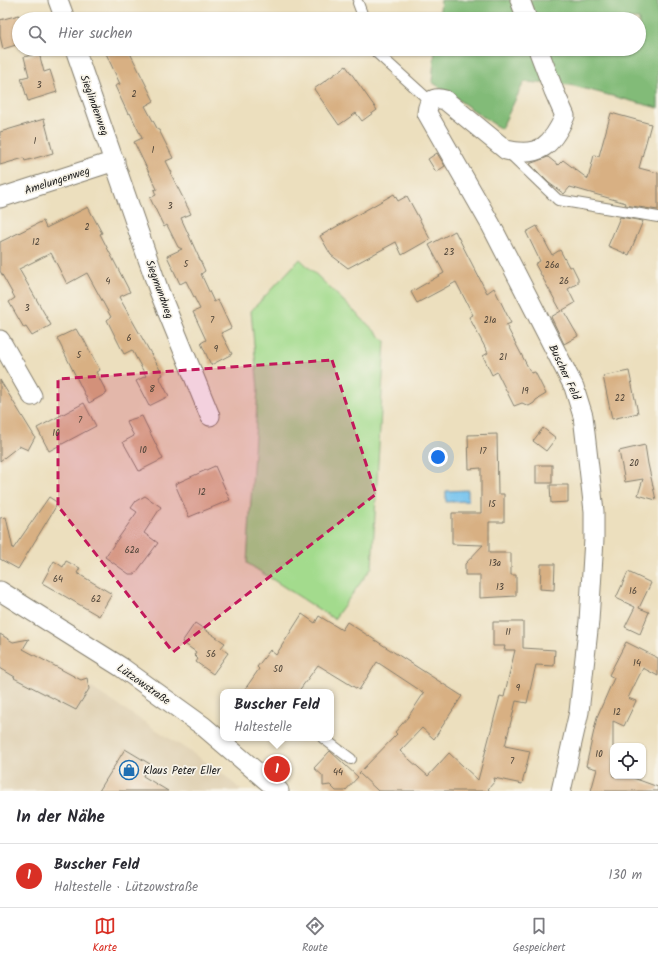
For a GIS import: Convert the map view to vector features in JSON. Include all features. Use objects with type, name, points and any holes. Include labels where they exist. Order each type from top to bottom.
[{"type":"street","points":[[58,0],[62,12]]},
{"type":"street","points":[[520,0],[524,12]]},
{"type":"street","name":"Sieglindenweg","points":[[78,56],[115,161]]},
{"type":"street","points":[[430,101],[433,98],[445,100],[506,150],[516,153],[531,153],[548,145],[558,132],[565,116],[541,56]]},
{"type":"street","name":"Buscher Feld","points":[[430,101],[427,107],[427,114],[491,226],[574,387],[584,416],[594,511],[594,539],[589,621],[579,712],[561,791]]},
{"type":"street","name":"Amelungenweg","points":[[0,198],[115,161]]},
{"type":"street","name":"Siegmundweg","points":[[115,161],[159,291],[210,416]]},
{"type":"street","points":[[0,340],[32,396]]},
{"type":"street","name":"Lützowstraße","points":[[0,591],[121,667],[203,726],[220,741]]},
{"type":"street","name":"Lützowstraße","points":[[221,741],[279,791]]},
{"type":"lane","points":[[358,3],[361,12]]},
{"type":"lane","points":[[380,56],[430,101]]},
{"type":"lane","points":[[506,150],[558,200],[658,217]]},
{"type":"lane","points":[[327,741],[351,758]]},
{"type":"highlighted area","points":[[332,360],[376,494],[173,652],[58,506],[58,379]]},
{"type":"shaded area","points":[[0,668],[76,710],[90,687],[194,754],[223,774],[242,791],[0,791]]},
{"type":"green space","points":[[441,0],[658,0],[658,108],[570,85],[524,82],[501,129],[432,82],[434,56],[646,56],[646,12],[440,12]]},
{"type":"green space","points":[[300,259],[385,341],[372,567],[334,619],[247,563],[258,389],[251,311]]},
{"type":"water","points":[[468,490],[468,501],[446,502],[446,491]]},
{"type":"building","points":[[12,17],[12,46],[3,49],[0,36],[0,20]]},
{"type":"building","points":[[40,56],[44,72],[50,70],[57,92],[28,101],[21,78],[29,76],[24,57]]},
{"type":"building","points":[[107,56],[132,56],[154,101],[145,106],[173,158],[166,161],[191,214],[181,218],[205,271],[201,274],[214,302],[218,300],[231,328],[221,333],[232,354],[211,365],[201,343],[206,340],[193,312],[200,309],[186,281],[180,284],[167,256],[182,249],[178,247],[167,225],[164,227],[150,198],[156,195],[154,190],[157,189],[134,142],[142,138],[130,113],[128,114],[115,86],[120,84]]},
{"type":"building","points":[[346,66],[377,110],[362,121],[356,113],[339,125],[314,89]]},
{"type":"building","points":[[611,113],[651,124],[639,168],[658,173],[658,210],[625,205],[626,203],[570,187],[564,194],[549,183],[530,164],[548,157],[558,165],[563,160],[588,179],[594,155],[599,156]]},
{"type":"building","points":[[44,119],[53,153],[25,161],[24,158],[0,165],[0,132]]},
{"type":"building","points":[[437,153],[445,166],[436,172],[428,159]]},
{"type":"building","points":[[394,194],[398,201],[407,196],[430,239],[402,255],[396,242],[348,268],[331,255],[320,236]]},
{"type":"building","points":[[88,207],[102,233],[100,234],[130,292],[119,297],[163,375],[159,377],[169,396],[149,406],[136,381],[146,376],[132,350],[124,354],[107,320],[111,317],[87,273],[67,284],[51,253],[19,269],[51,325],[32,336],[26,327],[24,328],[9,302],[15,298],[0,271],[0,242],[43,221],[46,228]]},
{"type":"building","points":[[620,217],[643,221],[629,255],[608,246]]},
{"type":"building","points":[[537,226],[552,255],[560,250],[569,267],[572,266],[578,278],[578,283],[568,289],[575,303],[563,310],[578,336],[564,344],[551,317],[561,311],[535,264],[540,261],[526,232]]},
{"type":"building","points":[[455,231],[487,293],[494,288],[511,323],[506,325],[531,373],[535,372],[546,394],[529,406],[522,403],[514,406],[497,372],[492,375],[483,356],[488,353],[469,317],[473,315],[456,282],[417,303],[411,292],[444,273],[429,245]]},
{"type":"building","points":[[76,329],[80,336],[82,336],[100,370],[96,372],[107,393],[89,403],[57,338]]},
{"type":"building","points":[[629,371],[638,413],[612,419],[603,376]]},
{"type":"building","points":[[0,380],[35,437],[28,450],[19,446],[0,461]]},
{"type":"building","points":[[84,403],[96,426],[49,451],[37,428]]},
{"type":"building","points":[[142,416],[163,459],[139,471],[123,442],[134,436],[126,421]]},
{"type":"building","points":[[543,428],[556,438],[546,451],[533,441]]},
{"type":"building","points":[[497,434],[498,494],[504,494],[504,522],[489,522],[489,553],[511,553],[511,575],[516,575],[516,596],[480,598],[480,575],[465,575],[465,564],[483,545],[452,544],[452,513],[481,513],[481,468],[469,469],[468,435]]},
{"type":"building","points":[[645,445],[656,500],[638,495],[643,479],[625,482],[619,451]]},
{"type":"building","points":[[536,465],[552,465],[552,483],[536,483]]},
{"type":"building","points":[[215,466],[230,500],[189,517],[175,484]]},
{"type":"building","points":[[550,485],[568,485],[568,502],[551,503]]},
{"type":"building","points":[[145,496],[161,507],[144,533],[158,543],[135,574],[129,574],[105,557],[137,512],[131,508],[136,501]]},
{"type":"building","points":[[49,497],[58,503],[18,569],[0,559],[0,518],[6,517],[13,549]]},
{"type":"building","points":[[54,561],[63,567],[66,561],[80,568],[77,573],[112,594],[99,616],[42,583]]},
{"type":"building","points":[[541,564],[555,564],[554,590],[540,589]]},
{"type":"building","points":[[628,572],[651,583],[639,608],[649,612],[640,634],[625,627],[635,607],[616,598]]},
{"type":"building","points":[[302,614],[315,623],[319,616],[342,630],[347,622],[462,696],[434,739],[422,728],[400,751],[428,776],[449,753],[478,780],[500,696],[504,697],[515,650],[504,650],[505,646],[493,646],[493,622],[523,622],[523,648],[555,650],[554,666],[536,665],[527,703],[516,701],[505,746],[530,751],[522,784],[494,778],[495,781],[488,789],[490,791],[378,791],[359,773],[397,734],[395,732],[408,717],[424,693],[377,662],[359,690],[318,665],[300,689],[245,689],[259,669],[257,667],[270,650],[276,655]]},
{"type":"building","points":[[195,623],[225,643],[221,648],[228,653],[213,674],[196,662],[198,659],[194,655],[196,652],[182,642]]},
{"type":"building","points":[[0,634],[13,642],[29,639],[23,649],[81,680],[87,678],[89,689],[76,710],[14,678],[15,677],[0,668]]},
{"type":"building","points":[[626,642],[658,658],[658,676],[643,668],[628,698],[636,701],[624,726],[613,721],[613,743],[610,743],[610,779],[636,779],[658,787],[658,791],[591,791],[597,769],[586,766],[597,717],[614,678],[609,675]]},
{"type":"building","name":"Klaus Peter Eller","points":[[125,749],[150,764],[143,776],[168,791],[99,791]]},
{"type":"building","points":[[330,751],[358,777],[345,791],[336,791],[330,785],[323,786],[323,776],[314,768]]},
{"type":"place","name":"Buscher Feld","points":[[277,769]]},
{"type":"place","name":"Klaus Peter Eller","points":[[129,770]]}]
